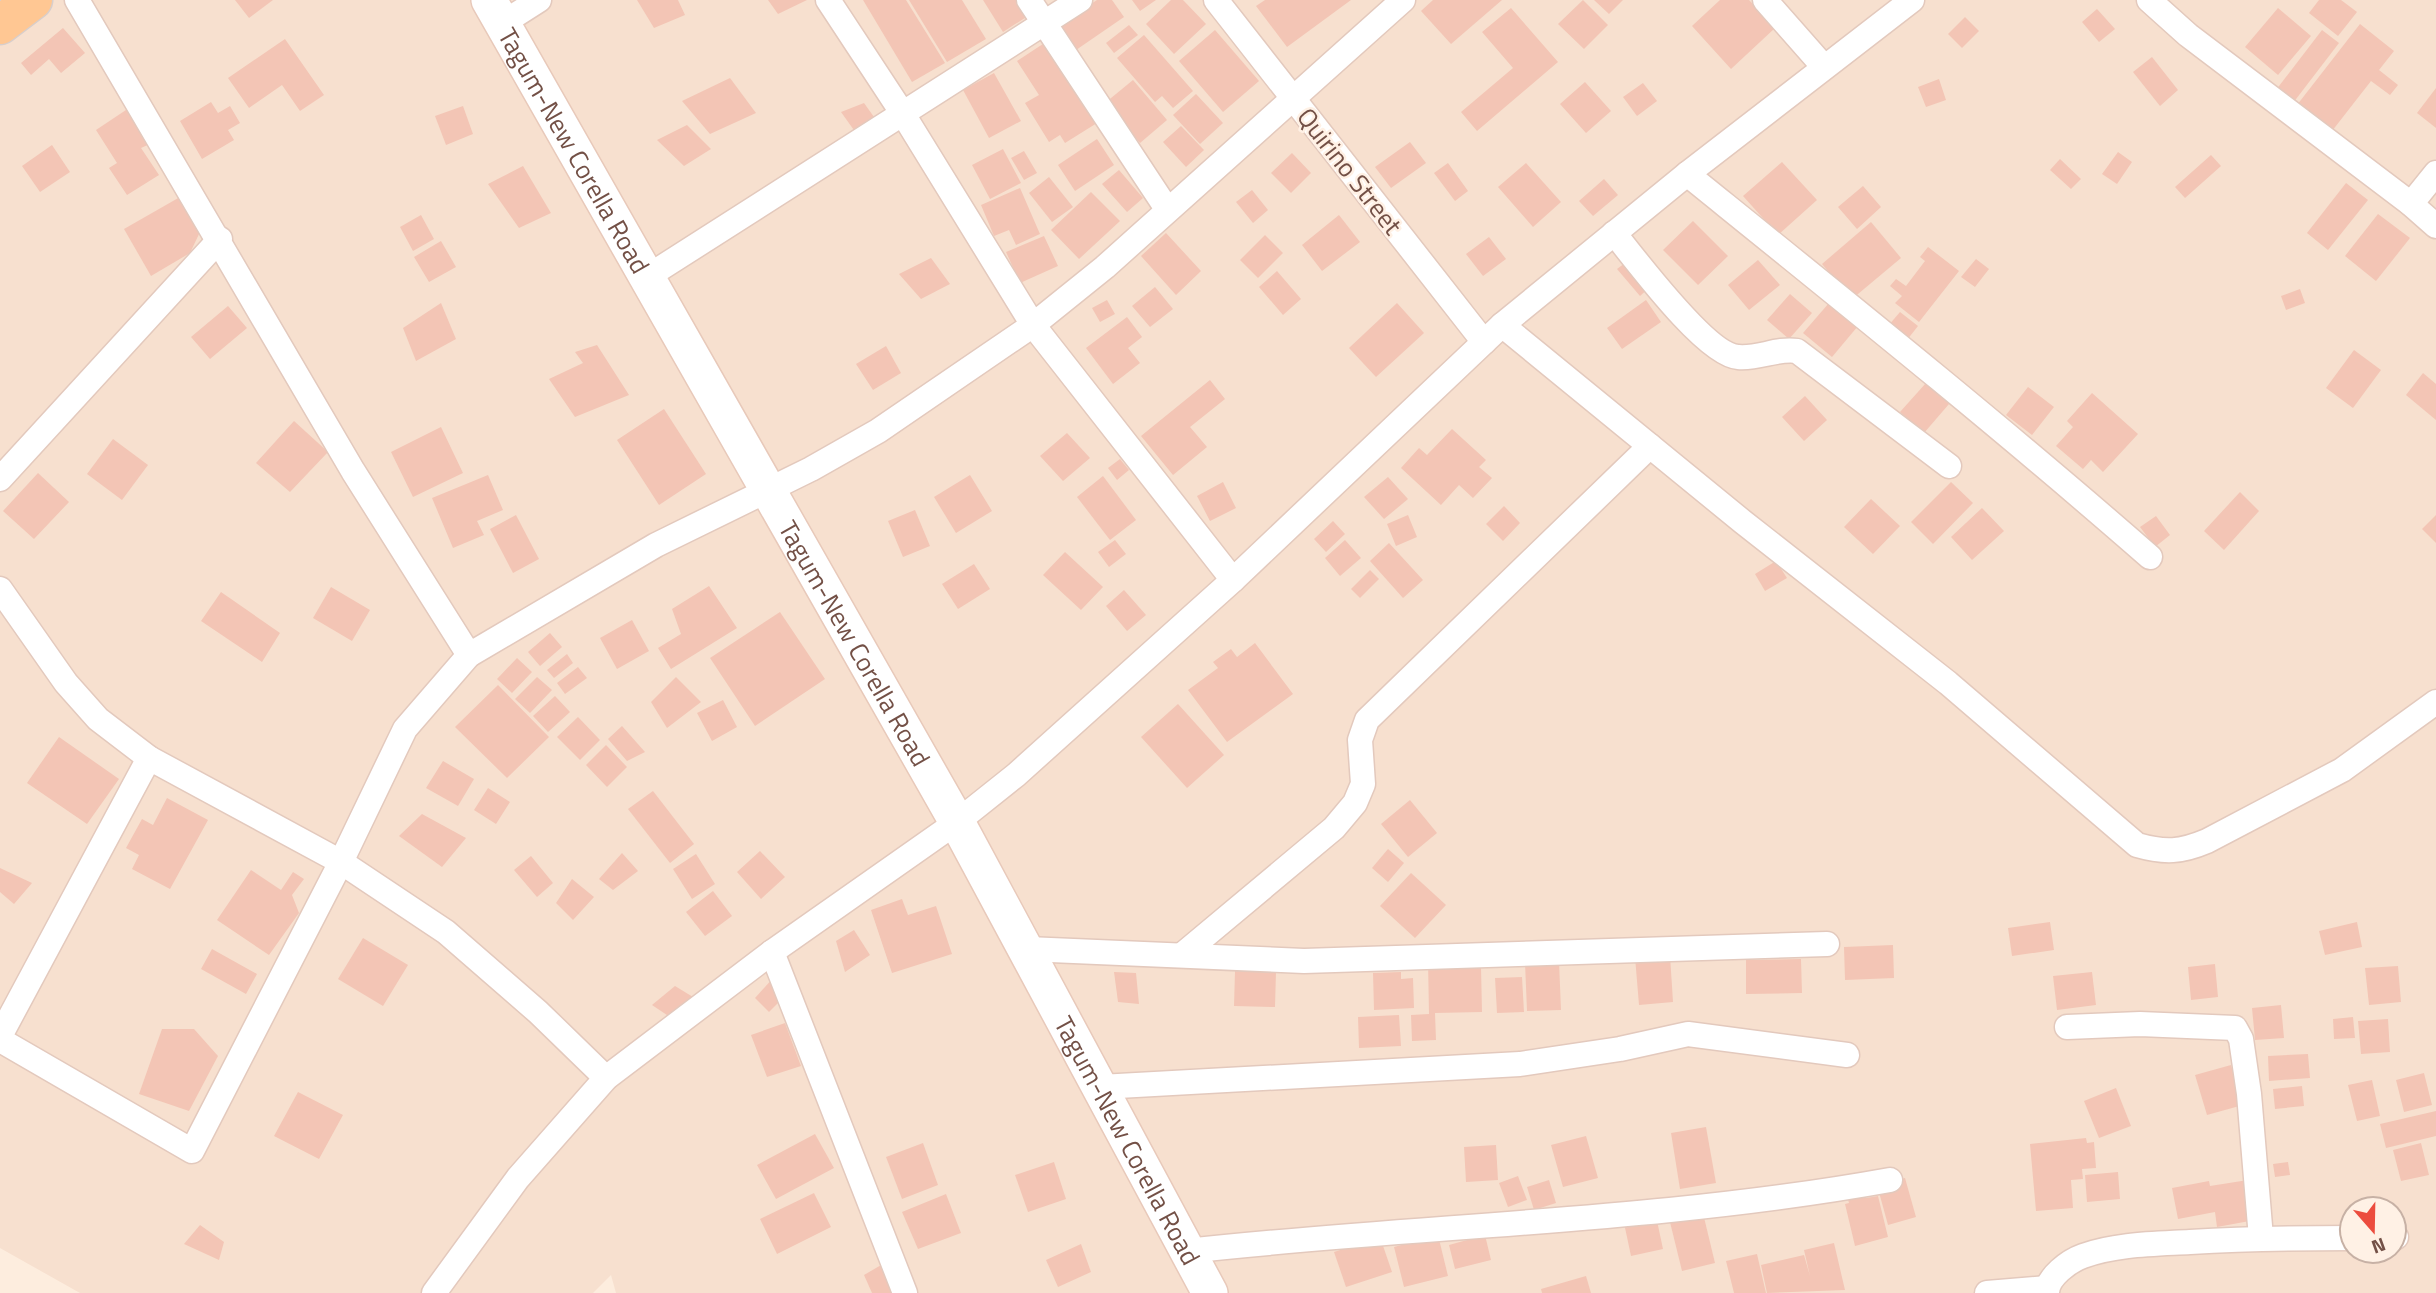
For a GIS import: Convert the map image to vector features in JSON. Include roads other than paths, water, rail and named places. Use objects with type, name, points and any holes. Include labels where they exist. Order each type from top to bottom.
[{"type":"main road","points":[[0,26],[33,0]]},
{"type":"main road","name":"Tagum-New Corella Road","points":[[496,12],[957,822],[1210,1293]]},
{"type":"street","points":[[77,0],[220,239],[353,471],[469,655]]},
{"type":"street","points":[[496,12],[539,0]]},
{"type":"street","points":[[828,0],[903,114],[1033,325],[1233,580]]},
{"type":"street","points":[[1029,0],[1167,209]]},
{"type":"street","points":[[647,277],[1080,0]]},
{"type":"street","name":"Quirino Street","points":[[1216,0],[1483,342]]},
{"type":"street","points":[[149,758],[0,1038],[192,1151],[341,862],[405,729],[469,655],[656,545],[768,491],[878,430],[1033,325],[1105,267],[1403,0]]},
{"type":"street","points":[[1765,0],[1824,67]]},
{"type":"street","points":[[434,1293],[518,1178],[606,1078],[772,952],[957,822],[1075,724],[1233,580],[1502,325],[1687,174],[1912,0]]},
{"type":"street","points":[[2149,0],[2188,35],[2411,204],[2436,226]]},
{"type":"street","points":[[2411,204],[2436,173]]},
{"type":"street","points":[[1687,174],[2031,453],[2150,557]]},
{"type":"street","points":[[1614,233],[1690,324],[1722,351],[1737,358],[1779,349],[1797,351],[1949,466]]},
{"type":"street","points":[[0,478],[220,239]]},
{"type":"street","points":[[1502,325],[1948,683],[2137,845],[2163,853],[2184,850],[2207,841],[2342,770],[2436,702]]},
{"type":"street","points":[[1182,955],[1334,828],[1355,803],[1363,784],[1360,740],[1367,720],[1650,446]]},
{"type":"street","points":[[0,589],[66,683],[98,719],[149,758],[341,862],[446,932],[538,1012],[606,1078]]},
{"type":"street","points":[[1027,949],[1304,961],[1827,944]]},
{"type":"street","points":[[772,952],[905,1293]]},
{"type":"street","points":[[2067,1027],[2140,1024],[2235,1028],[2241,1039],[2249,1094],[2261,1238]]},
{"type":"street","points":[[1100,1087],[1520,1064],[1620,1049],[1688,1034],[1847,1055]]},
{"type":"street","points":[[1187,1251],[1280,1240],[1598,1217],[1841,1189],[1890,1180]]},
{"type":"street","points":[[1987,1293],[2047,1291],[2059,1270],[2081,1257],[2103,1251],[2148,1244],[2261,1238],[2338,1238]]}]
